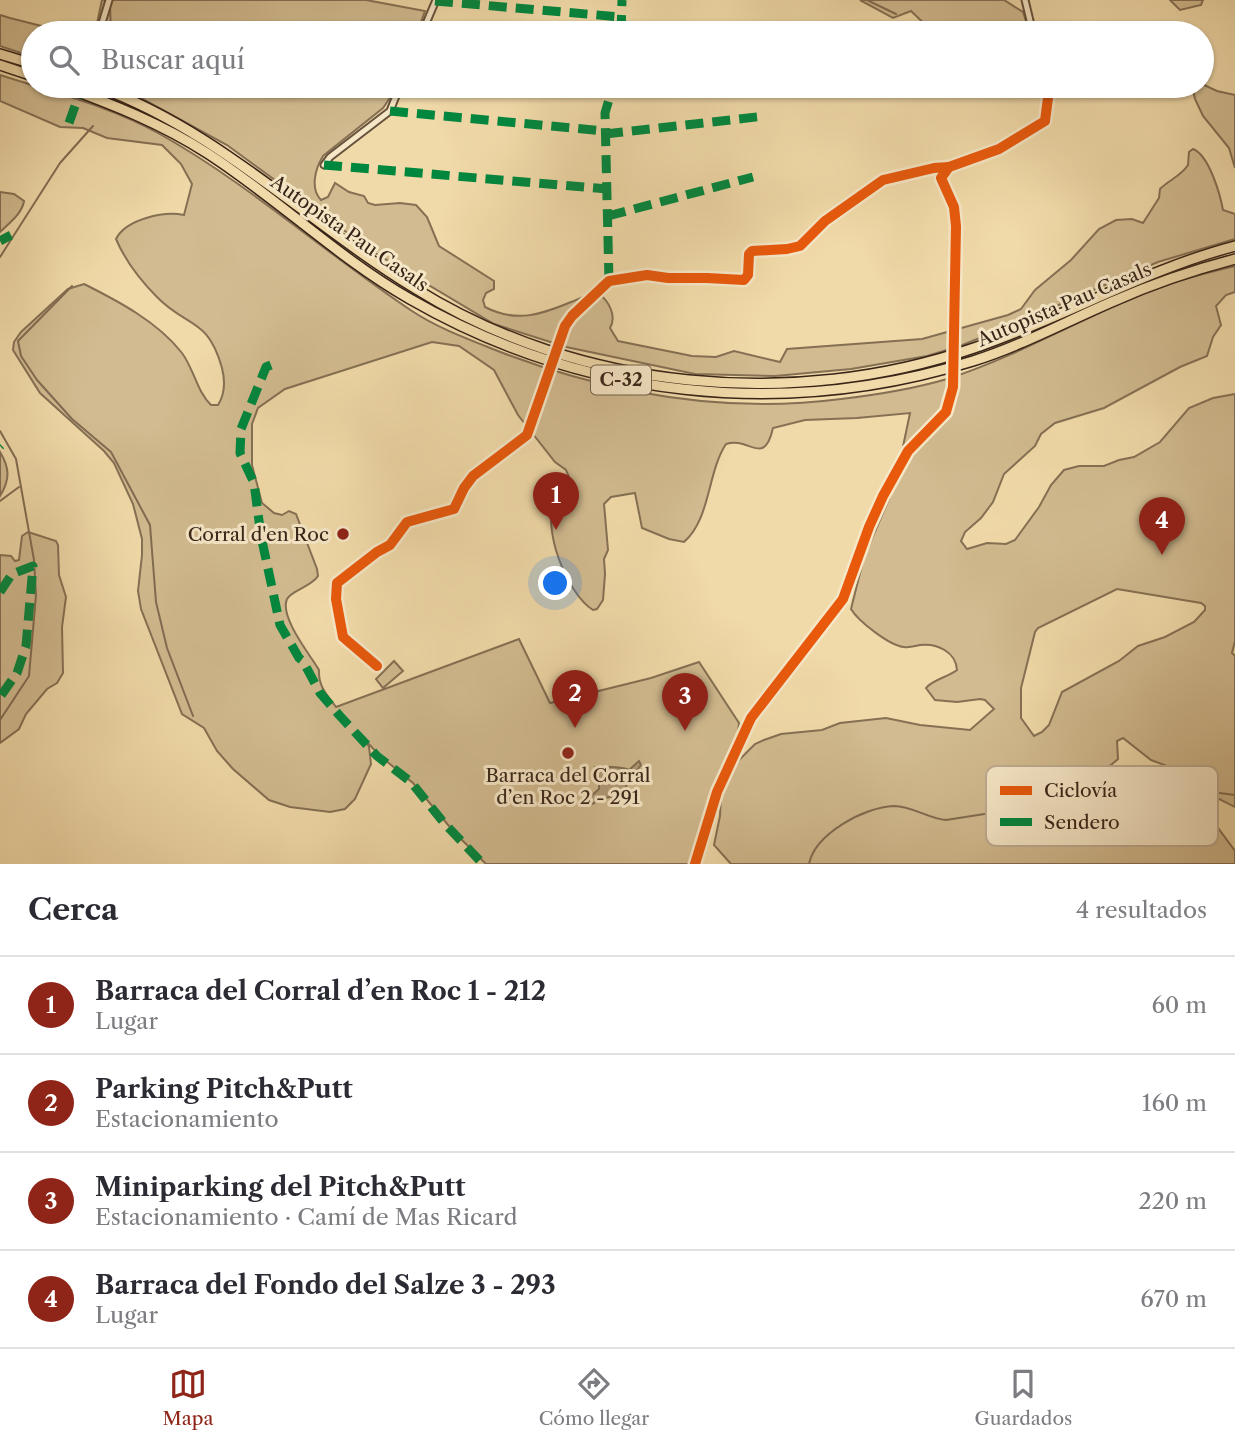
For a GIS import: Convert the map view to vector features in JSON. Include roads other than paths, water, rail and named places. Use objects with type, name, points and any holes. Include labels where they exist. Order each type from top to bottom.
[{"type":"highway","points":[[0,54],[21,60]]},
{"type":"highway","points":[[0,65],[21,72]]},
{"type":"highway","name":"Autopista Pau Casals","points":[[92,98],[152,122],[207,153],[374,276],[438,315],[526,354],[589,373],[653,387],[725,394],[797,394],[851,389],[904,379],[973,361],[1152,285],[1235,259]]},
{"type":"highway","name":"Autopista Pau Casals","points":[[124,98],[160,113],[217,146],[371,260],[446,307],[539,347],[654,376],[728,383],[766,383],[857,376],[908,367],[1002,338],[1149,274],[1235,246]]},
{"type":"street","points":[[103,21],[109,0]]},
{"type":"street","points":[[427,21],[436,0]]},
{"type":"street","points":[[1025,0],[1030,21]]},
{"type":"street","points":[[324,165],[330,157],[390,111],[395,98]]},
{"type":"street","points":[[377,666],[343,636],[335,599],[337,583],[390,545],[407,522],[454,509],[473,475],[527,435],[561,336],[572,316],[608,281],[646,275],[744,280],[748,275],[749,254],[752,251],[800,246],[825,221],[883,180],[949,167],[999,149],[1045,121],[1048,98]]},
{"type":"street","points":[[695,864],[716,792],[751,718],[843,599],[883,496],[908,451],[946,412],[953,387],[956,226],[954,207],[941,178],[949,167]]},
{"type":"waterway","points":[[867,0],[896,14]]},
{"type":"waterway","points":[[110,6],[111,21]]},
{"type":"waterway","points":[[0,257],[60,163],[93,126]]},
{"type":"waterway","points":[[72,286],[18,341],[21,356],[37,380],[72,419],[111,452],[150,525],[156,602],[167,648],[193,716]]},
{"type":"waterway","points":[[0,431],[16,459],[34,560],[36,595],[29,676],[0,720]]},
{"type":"waterway","points":[[0,501],[19,487]]},
{"type":"waterway","points":[[1218,793],[1235,795]]},
{"type":"waterway","points":[[809,864],[813,853],[831,833],[842,824],[869,811],[894,806],[946,820],[986,814]]},
{"type":"place","name":"Barraca del Corral d’en Roc 1 - 212","points":[[556,530]]},
{"type":"place","name":"Corral d'en Roc","points":[[343,534]]},
{"type":"place","name":"Barraca del Fondo del Salze 3 - 293","points":[[1162,555]]},
{"type":"place","name":"Parking Pitch&Putt","points":[[575,728]]},
{"type":"place","name":"Miniparking del Pitch&Putt","points":[[685,731]]},
{"type":"place","name":"Barraca del Corral d’en Roc 2 - 291","points":[[568,753]]}]
